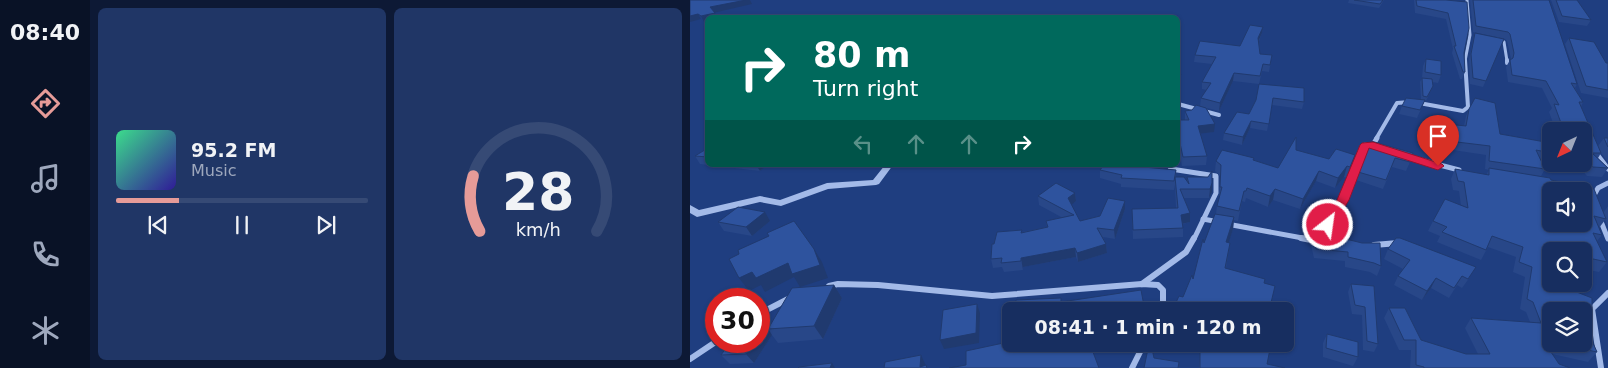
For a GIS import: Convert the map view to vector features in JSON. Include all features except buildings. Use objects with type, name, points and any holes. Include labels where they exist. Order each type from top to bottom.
[{"type":"street","points":[[1373,145],[1397,103],[1412,102],[1463,111],[1468,107],[1465,56],[1470,36],[1467,0]]},
{"type":"street","points":[[1458,4],[1467,5]]},
{"type":"street","points":[[1470,36],[1478,36]]},
{"type":"street","points":[[1494,38],[1504,42],[1507,63]]},
{"type":"street","points":[[1180,105],[1219,115]]},
{"type":"street","points":[[1203,219],[1311,240],[1324,239],[1343,200],[1365,145],[1382,148]]},
{"type":"street","points":[[1594,148],[1597,156],[1608,169]]},
{"type":"street","points":[[1401,154],[1438,166],[1462,171]]},
{"type":"street","points":[[690,208],[697,214],[760,199],[781,202],[827,186],[876,182],[887,167]]},
{"type":"street","points":[[1142,284],[1186,252],[1201,227],[1216,193],[1216,176],[1171,169],[1170,167]]},
{"type":"street","points":[[1595,207],[1592,199],[1596,191],[1608,183]]},
{"type":"street","points":[[1592,191],[1596,191]]},
{"type":"street","points":[[1598,215],[1608,239]]},
{"type":"street","points":[[1369,246],[1397,242],[1405,245]]},
{"type":"street","points":[[820,288],[838,284],[878,285],[992,296],[1142,284],[1158,285],[1164,290],[1163,302]]},
{"type":"street","points":[[1601,368],[1592,309],[1608,293]]},
{"type":"street","points":[[770,308],[793,296]]},
{"type":"street","points":[[690,359],[705,349]]},
{"type":"street","points":[[1132,368],[1140,352]]},
{"type":"route","points":[[1328,225],[1343,200],[1365,145],[1373,145],[1438,166]]}]
